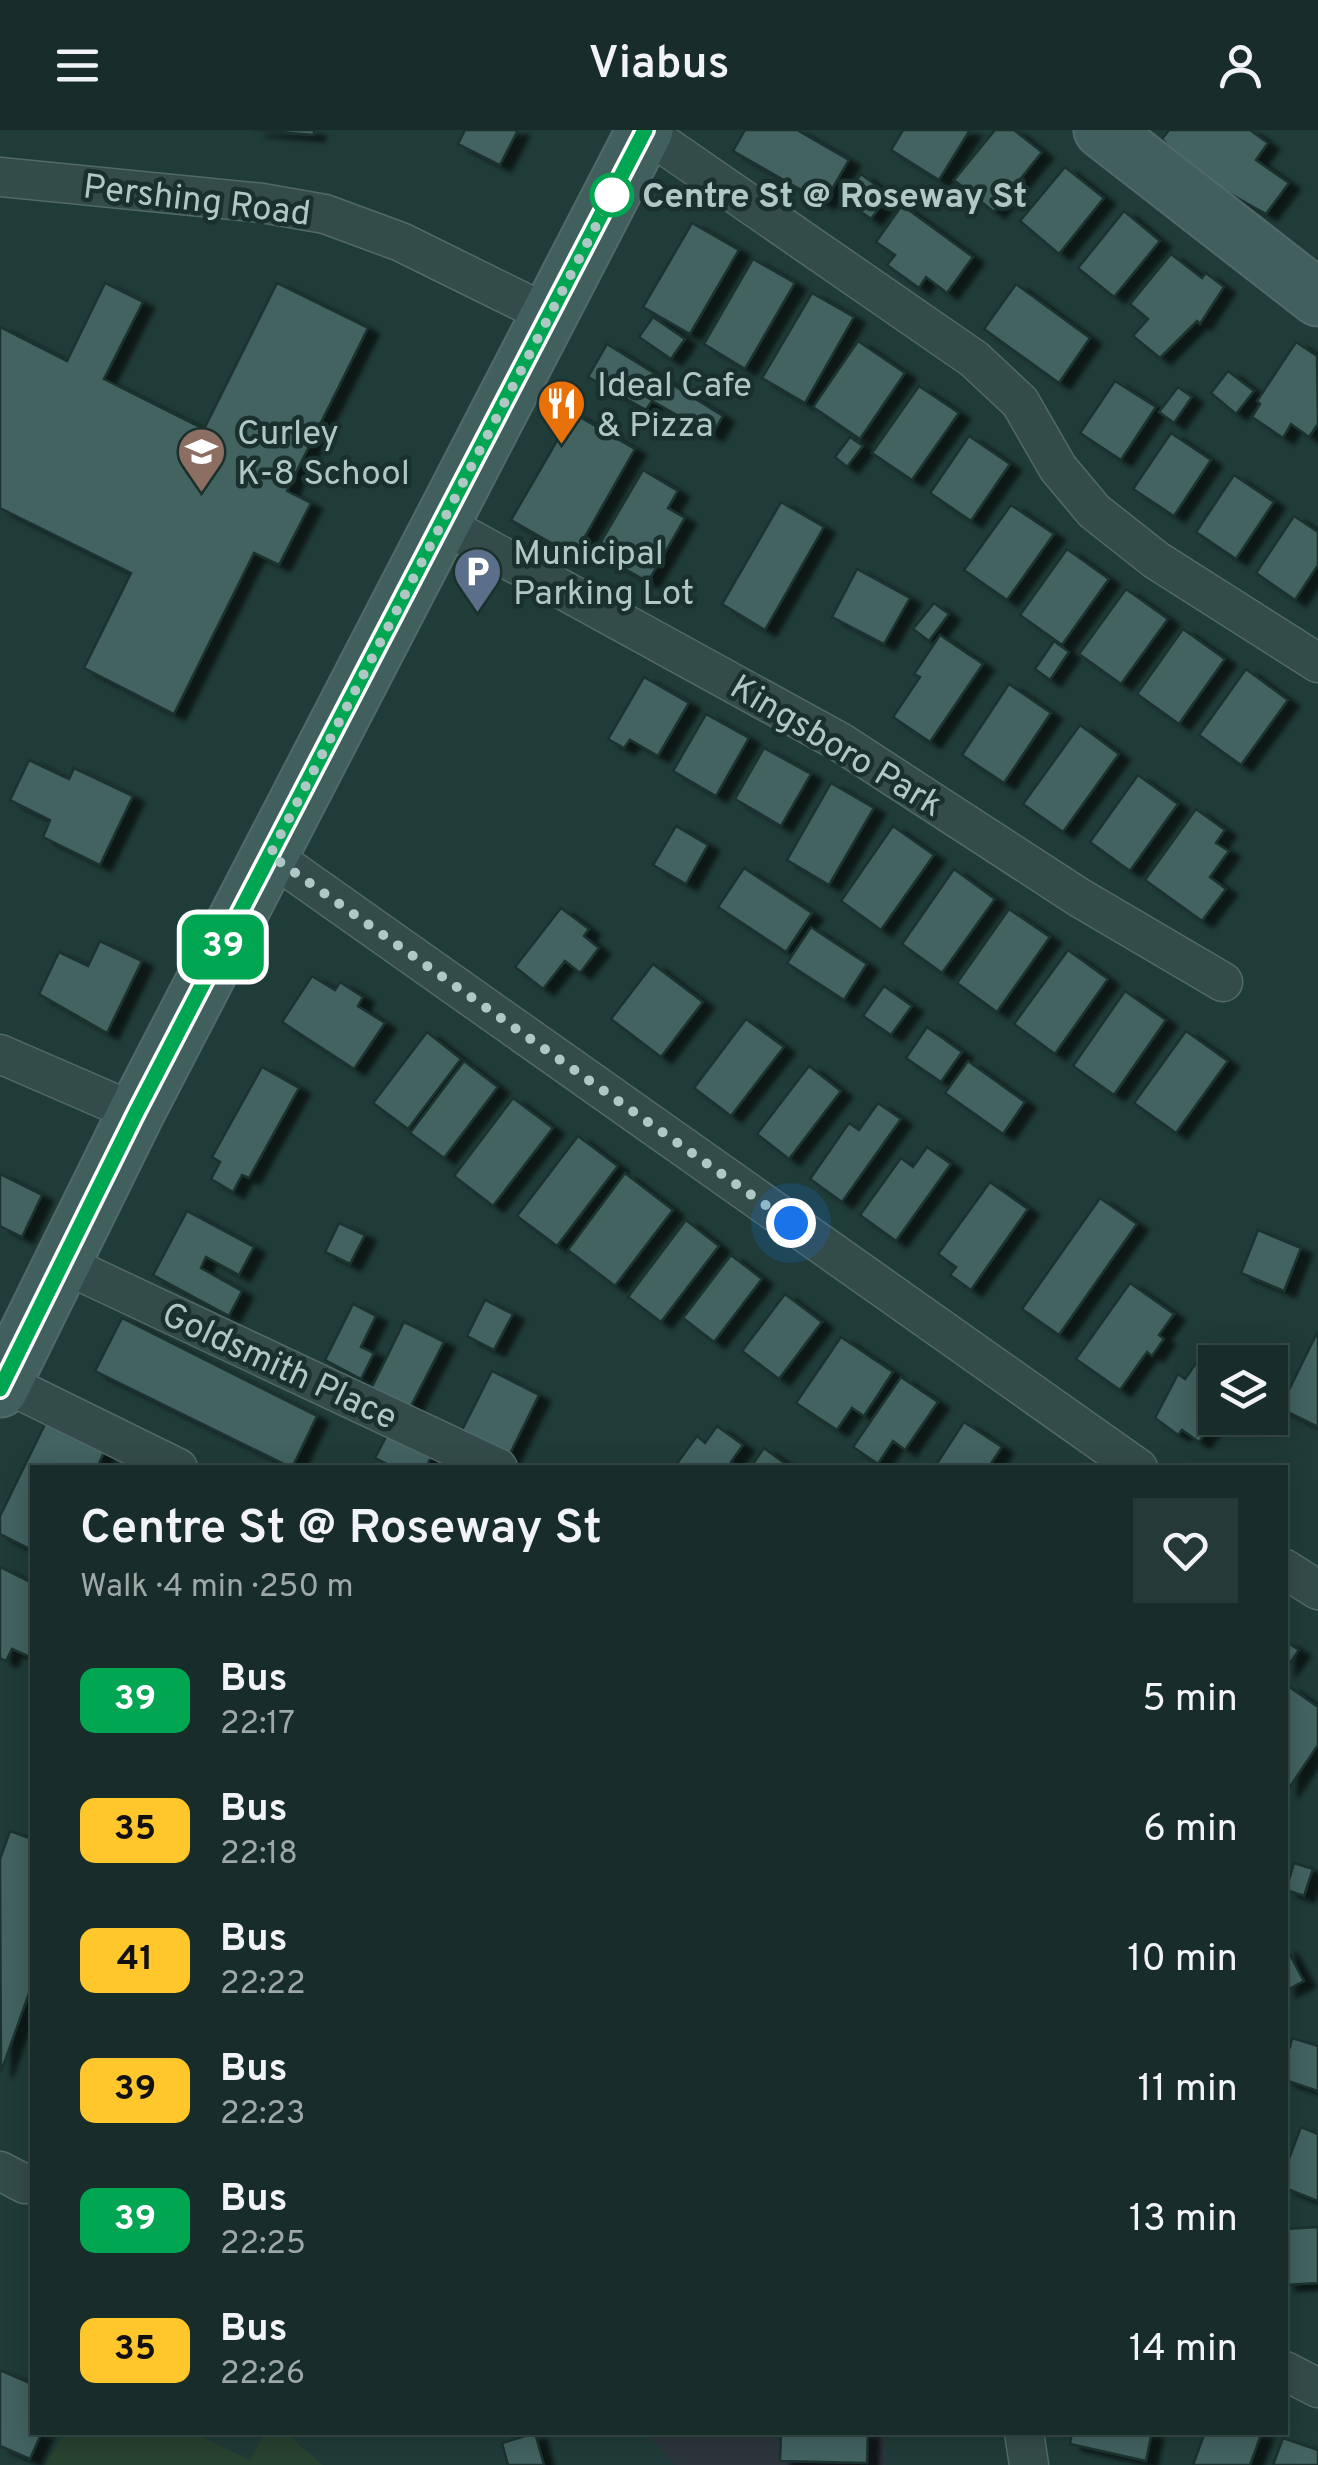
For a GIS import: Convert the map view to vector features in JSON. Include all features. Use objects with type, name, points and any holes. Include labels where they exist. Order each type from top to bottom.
[{"type":"main road","points":[[1102,130],[1316,290]]},
{"type":"main road","points":[[2,1385],[136,1113],[552,316],[644,131]]},
{"type":"street","points":[[644,131],[974,359],[1020,402],[1058,468],[1094,512],[1156,560],[1318,663]]},
{"type":"street","name":"Pershing Road","points":[[0,177],[262,202],[326,214],[401,242],[494,292],[552,316]]},
{"type":"street","name":"Kingsboro Park","points":[[443,524],[840,742],[1080,898],[1223,982]]},
{"type":"street","points":[[270,855],[1134,1465]]},
{"type":"street","points":[[0,1054],[136,1113]]},
{"type":"street","name":"Goldsmith Place","points":[[62,1263],[492,1465]]},
{"type":"street","points":[[2,1385],[172,1465]]},
{"type":"street","points":[[1288,1571],[1318,1590]]},
{"type":"street","points":[[1288,2373],[1318,2388]]},
{"type":"street","points":[[1024,2435],[1028,2465]]},
{"type":"shaded area","points":[[648,2435],[886,2435],[886,2465],[675,2465]]},
{"type":"green space","points":[[64,2435],[197,2435],[250,2460],[264,2435],[288,2435],[323,2465],[45,2465]]},
{"type":"building","points":[[254,130],[314,130],[314,135]]},
{"type":"building","points":[[465,130],[518,130],[500,165],[458,144]]},
{"type":"building","points":[[745,130],[797,130],[849,160],[824,203],[733,151]]},
{"type":"building","points":[[903,130],[970,130],[939,180],[891,150]]},
{"type":"building","points":[[995,130],[1014,130],[1042,152],[994,212],[954,180]]},
{"type":"building","points":[[1169,130],[1250,130],[1268,143],[1256,160],[1289,183],[1266,214],[1191,172],[1162,139]]},
{"type":"building","points":[[1065,167],[1104,198],[1059,254],[1020,221]]},
{"type":"building","points":[[861,174],[889,195],[871,219],[843,199]]},
{"type":"building","points":[[902,205],[973,257],[947,293],[926,277],[919,288],[887,265],[895,255],[876,242]]},
{"type":"building","points":[[1124,211],[1160,241],[1114,297],[1078,268]]},
{"type":"building","points":[[692,223],[739,250],[690,334],[643,307]]},
{"type":"building","points":[[1171,254],[1202,278],[1206,273],[1224,287],[1200,324],[1197,321],[1160,358],[1133,336],[1148,319],[1130,304]]},
{"type":"building","points":[[753,259],[795,283],[745,369],[704,344]]},
{"type":"building","points":[[105,283],[143,302],[104,379],[204,429],[277,283],[368,328],[287,491],[311,503],[279,565],[254,553],[174,714],[84,668],[131,573],[0,508],[0,327],[67,361]]},
{"type":"building","points":[[1016,284],[1090,338],[1059,383],[984,329]]},
{"type":"building","points":[[812,293],[854,317],[805,403],[762,378]]},
{"type":"building","points":[[653,317],[685,339],[671,359],[639,337]]},
{"type":"building","points":[[858,341],[905,373],[860,439],[813,407]]},
{"type":"building","points":[[1296,342],[1317,356],[1318,424],[1309,437],[1291,424],[1283,438],[1252,417],[1260,404],[1257,401]]},
{"type":"building","points":[[607,344],[723,416],[712,435],[652,401],[646,410],[588,377]]},
{"type":"building","points":[[1228,371],[1254,391],[1236,414],[1211,393]]},
{"type":"building","points":[[1115,381],[1156,407],[1121,460],[1080,433]]},
{"type":"building","points":[[919,386],[959,413],[912,480],[872,453]]},
{"type":"building","points":[[1178,387],[1192,397],[1174,423],[1159,412]]},
{"type":"building","points":[[573,413],[635,449],[574,556],[511,520]]},
{"type":"building","points":[[1171,433],[1211,460],[1174,516],[1133,489]]},
{"type":"building","points":[[969,436],[1010,464],[971,521],[930,493]]},
{"type":"building","points":[[850,437],[863,446],[847,467],[835,457]]},
{"type":"building","points":[[643,470],[678,491],[668,508],[685,518],[648,582],[595,552]]},
{"type":"building","points":[[1234,475],[1274,502],[1236,559],[1196,532]]},
{"type":"building","points":[[781,502],[824,527],[765,630],[722,604]]},
{"type":"building","points":[[1011,505],[1054,534],[1007,600],[964,570]]},
{"type":"building","points":[[1294,516],[1318,532],[1318,565],[1295,600],[1256,573]]},
{"type":"building","points":[[1067,549],[1109,579],[1062,645],[1020,615]]},
{"type":"building","points":[[857,569],[910,598],[884,644],[832,617]]},
{"type":"building","points":[[1126,589],[1168,619],[1121,684],[1079,654]]},
{"type":"building","points":[[934,603],[949,614],[929,641],[913,629]]},
{"type":"building","points":[[1183,629],[1225,659],[1179,724],[1137,694]]},
{"type":"building","points":[[940,635],[983,664],[930,742],[893,717],[920,677],[914,674]]},
{"type":"building","points":[[1054,641],[1069,652],[1050,680],[1035,669]]},
{"type":"building","points":[[1246,669],[1288,700],[1241,765],[1199,735]]},
{"type":"building","points":[[644,677],[689,703],[658,756],[630,740],[624,748],[608,739]]},
{"type":"building","points":[[1009,684],[1051,713],[1004,783],[962,755]]},
{"type":"building","points":[[706,714],[749,738],[716,796],[673,771]]},
{"type":"building","points":[[1080,725],[1119,754],[1063,832],[1023,804]]},
{"type":"building","points":[[764,748],[811,774],[781,826],[735,799]]},
{"type":"building","points":[[29,760],[69,779],[74,768],[133,796],[100,865],[43,837],[50,820],[10,800]]},
{"type":"building","points":[[1138,775],[1178,804],[1130,871],[1090,842]]},
{"type":"building","points":[[831,783],[874,808],[829,885],[787,860]]},
{"type":"building","points":[[1196,809],[1225,830],[1216,843],[1229,851],[1210,877],[1226,889],[1202,921],[1145,880]]},
{"type":"building","points":[[676,826],[708,845],[686,884],[653,865]]},
{"type":"building","points":[[893,826],[934,855],[881,930],[841,901]]},
{"type":"building","points":[[744,868],[812,913],[786,952],[718,907]]},
{"type":"building","points":[[954,869],[995,899],[942,973],[902,944]]},
{"type":"building","points":[[561,908],[589,929],[584,936],[599,948],[580,973],[565,961],[543,989],[515,967]]},
{"type":"building","points":[[1009,909],[1050,937],[997,1012],[957,983]]},
{"type":"building","points":[[811,927],[867,964],[844,1000],[787,963]]},
{"type":"building","points":[[100,941],[142,961],[107,1033],[39,994],[59,952],[88,966]]},
{"type":"building","points":[[1068,950],[1108,979],[1055,1054],[1014,1024]]},
{"type":"building","points":[[653,964],[703,1002],[661,1057],[611,1019]]},
{"type":"building","points":[[312,976],[335,990],[340,982],[363,997],[358,1006],[385,1023],[354,1069],[282,1022]]},
{"type":"building","points":[[884,986],[912,1006],[891,1035],[863,1016]]},
{"type":"building","points":[[1125,991],[1166,1020],[1114,1095],[1073,1066]]},
{"type":"building","points":[[746,1019],[784,1047],[731,1116],[694,1088]]},
{"type":"building","points":[[927,1027],[962,1052],[941,1082],[906,1058]]},
{"type":"building","points":[[1186,1031],[1228,1061],[1176,1133],[1134,1103]]},
{"type":"building","points":[[427,1032],[461,1059],[408,1129],[373,1103]]},
{"type":"building","points":[[464,1061],[498,1087],[444,1158],[410,1133]]},
{"type":"building","points":[[968,1061],[1025,1102],[1003,1134],[945,1093]]},
{"type":"building","points":[[809,1066],[841,1091],[789,1159],[757,1134]]},
{"type":"building","points":[[262,1067],[299,1088],[249,1178],[242,1175],[233,1192],[211,1179],[220,1162],[212,1157]]},
{"type":"building","points":[[513,1098],[553,1128],[493,1206],[454,1176]]},
{"type":"building","points":[[878,1103],[901,1119],[842,1202],[810,1179],[849,1123],[859,1130]]},
{"type":"building","points":[[578,1136],[618,1166],[557,1246],[517,1216]]},
{"type":"building","points":[[927,1147],[951,1164],[896,1241],[860,1215],[901,1158],[913,1167]]},
{"type":"building","points":[[625,1173],[673,1210],[615,1286],[568,1250]]},
{"type":"building","points":[[0,1174],[42,1195],[22,1237],[0,1226]]},
{"type":"building","points":[[990,1182],[1028,1209],[971,1290],[950,1275],[956,1267],[938,1254]]},
{"type":"building","points":[[1100,1198],[1137,1224],[1059,1335],[1022,1309]]},
{"type":"building","points":[[187,1211],[254,1247],[239,1275],[206,1257],[201,1268],[242,1291],[229,1316],[153,1275]]},
{"type":"building","points":[[686,1220],[719,1246],[661,1322],[628,1297]]},
{"type":"building","points":[[339,1223],[365,1235],[350,1264],[325,1252]]},
{"type":"building","points":[[1258,1230],[1301,1248],[1284,1291],[1241,1273]]},
{"type":"building","points":[[731,1255],[762,1279],[714,1342],[683,1318]]},
{"type":"building","points":[[1130,1283],[1174,1314],[1159,1335],[1164,1339],[1152,1356],[1147,1352],[1120,1390],[1076,1359]]},
{"type":"building","points":[[785,1294],[822,1322],[779,1379],[742,1351]]},
{"type":"building","points":[[485,1300],[513,1314],[494,1350],[467,1336]]},
{"type":"building","points":[[353,1304],[376,1316],[361,1347],[374,1353],[361,1379],[325,1360]]},
{"type":"building","points":[[122,1318],[317,1416],[293,1465],[286,1465],[95,1371]]},
{"type":"building","points":[[404,1322],[444,1342],[409,1410],[370,1391]]},
{"type":"building","points":[[1318,1331],[1318,1427],[1288,1412],[1288,1392]]},
{"type":"building","points":[[841,1337],[893,1372],[864,1416],[852,1408],[837,1430],[796,1403]]},
{"type":"building","points":[[1198,1360],[1198,1435],[1204,1435],[1199,1442],[1182,1430],[1178,1435],[1155,1418],[1178,1374],[1185,1379]]},
{"type":"building","points":[[492,1371],[539,1395],[504,1465],[456,1442]]},
{"type":"building","points":[[901,1377],[938,1402],[905,1450],[893,1441],[878,1464],[853,1447]]},
{"type":"building","points":[[46,1422],[105,1450],[98,1465],[30,1465],[30,1549],[0,1534],[0,1516]]},
{"type":"building","points":[[964,1422],[1002,1447],[990,1465],[936,1465]]},
{"type":"building","points":[[393,1423],[437,1444],[427,1465],[389,1465],[375,1458]]},
{"type":"building","points":[[717,1426],[743,1445],[731,1462],[734,1465],[676,1465],[697,1436],[705,1443]]},
{"type":"building","points":[[764,1448],[787,1465],[752,1465]]},
{"type":"building","points":[[0,1567],[30,1582],[30,1657],[12,1649],[6,1661],[0,1658]]},
{"type":"building","points":[[1288,1643],[1299,1650],[1288,1666]]},
{"type":"building","points":[[1288,1686],[1318,1707],[1318,1745],[1288,1790]]},
{"type":"building","points":[[10,1831],[30,1838],[30,1991],[1,2072],[0,1859]]},
{"type":"building","points":[[1294,1863],[1313,1869],[1304,1896],[1288,1891]]},
{"type":"building","points":[[1288,1952],[1304,1981],[1288,1989]]},
{"type":"building","points":[[1292,2038],[1318,2046],[1318,2091],[1288,2081]]},
{"type":"building","points":[[1301,2127],[1318,2134],[1318,2201],[1288,2189],[1288,2161]]},
{"type":"building","points":[[1318,2227],[1318,2283],[1288,2285],[1288,2229]]},
{"type":"building","points":[[0,2370],[30,2383],[30,2435],[41,2435],[30,2459],[0,2446]]},
{"type":"building","points":[[536,2435],[544,2465],[508,2465],[502,2443]]},
{"type":"building","points":[[781,2435],[868,2435],[867,2463],[780,2461]]},
{"type":"building","points":[[1072,2435],[1151,2435],[1146,2461],[1070,2444]]},
{"type":"building","points":[[1204,2435],[1261,2435],[1250,2465],[1193,2465]]},
{"type":"building","points":[[1283,2438],[1318,2450],[1318,2465],[1273,2465]]},
{"type":"bus line","name":"39","points":[[0,1389],[136,1113],[645,130]]},
{"type":"place","name":"Centre St @ Roseway St","points":[[612,195]]},
{"type":"place","name":"Ideal Cafe & Pizza","points":[[562,446]]},
{"type":"place","name":"Curley K-8 School","points":[[202,494]]},
{"type":"place","name":"Municipal Parking Lot","points":[[478,614]]},
{"type":"route","points":[[612,195],[270,855],[791,1223]]}]
